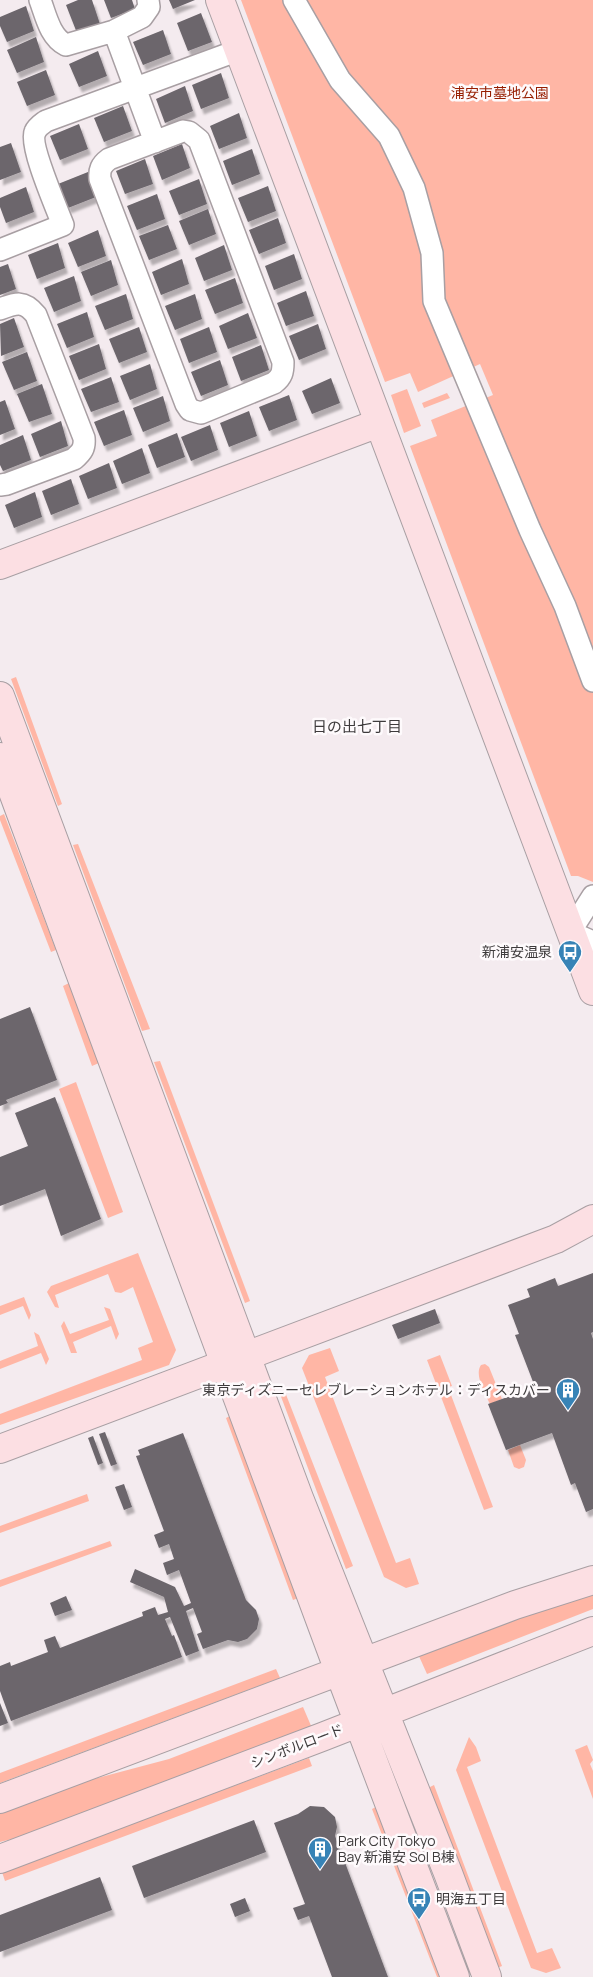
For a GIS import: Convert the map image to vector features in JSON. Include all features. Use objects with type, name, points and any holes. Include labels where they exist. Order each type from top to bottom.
[{"type":"street","points":[[40,0],[52,33],[58,41],[66,45],[114,31],[142,17],[149,7],[148,0]]},
{"type":"street","points":[[220,0],[379,423],[582,937],[593,991]]},
{"type":"street","points":[[294,0],[340,80],[389,136],[414,188],[432,253],[434,301],[530,530],[566,606],[593,681]]},
{"type":"street","points":[[114,31],[155,142]]},
{"type":"street","points":[[0,250],[63,225],[35,148],[35,132],[39,126],[46,121],[239,50]]},
{"type":"street","points":[[183,131],[189,132],[199,140],[283,362],[283,371],[280,378],[274,383],[201,413],[190,410],[186,404],[100,179],[99,171],[103,163],[155,142],[183,131]]},
{"type":"street","points":[[0,309],[15,303],[23,304],[36,315],[84,438],[84,446],[81,453],[74,459],[0,485]]},
{"type":"street","points":[[0,565],[379,423]]},
{"type":"street","points":[[0,696],[236,1360]]},
{"type":"street","points":[[0,757],[236,1360],[351,1667],[358,1722],[454,1977]]},
{"type":"street","points":[[582,937],[593,896]]},
{"type":"street","points":[[0,1449],[556,1239],[593,1219]]},
{"type":"street","points":[[0,1799],[515,1605],[593,1580]]},
{"type":"street","name":"シンボルロード","points":[[0,1859],[322,1737],[593,1631]]},
{"type":"street","points":[[351,1667],[383,1712],[448,1873],[486,1977]]},
{"type":"green space","name":"浦安市墓地公園","points":[[241,0],[593,0],[593,882],[578,876],[571,876],[410,446],[437,436],[431,420],[493,395],[480,364],[418,392],[410,373],[385,382]]},
{"type":"green space","points":[[407,389],[421,426],[404,433],[391,395]]},
{"type":"green space","points":[[447,393],[450,398],[424,408],[422,403]]},
{"type":"green space","points":[[16,677],[62,804],[58,806],[11,679]]},
{"type":"green space","points":[[4,814],[56,950],[51,952],[0,820],[0,816]]},
{"type":"green space","points":[[78,844],[150,1029],[142,1031],[73,845]]},
{"type":"green space","points":[[69,983],[99,1063],[92,1066],[63,986]]},
{"type":"green space","points":[[160,1061],[250,1301],[245,1303],[154,1062]]},
{"type":"green space","points":[[76,1082],[123,1212],[108,1218],[59,1089]]},
{"type":"green space","points":[[138,1253],[176,1350],[169,1365],[0,1425],[0,1414],[142,1360],[138,1348],[153,1342],[133,1287],[121,1293],[115,1292],[108,1274],[55,1295],[59,1308],[55,1307],[47,1292],[51,1286]]},
{"type":"green space","points":[[24,1297],[31,1315],[29,1320],[23,1306],[0,1315],[0,1306]]},
{"type":"green space","points":[[104,1307],[110,1309],[119,1334],[116,1340],[111,1326],[73,1342],[77,1353],[71,1353],[61,1326],[64,1321],[70,1334],[109,1320]]},
{"type":"green space","points":[[34,1332],[39,1335],[49,1359],[46,1365],[41,1353],[0,1369],[0,1361],[38,1346]]},
{"type":"green space","points":[[330,1348],[339,1371],[325,1377],[396,1563],[410,1558],[419,1584],[406,1588],[384,1577],[302,1368],[309,1355]]},
{"type":"green space","points":[[440,1355],[452,1386],[448,1387],[493,1507],[484,1510],[427,1360]]},
{"type":"green space","points":[[485,1364],[489,1367],[502,1399],[490,1404],[479,1379],[479,1369],[481,1365]]},
{"type":"green space","points":[[285,1392],[353,1566],[346,1569],[280,1394]]},
{"type":"green space","points":[[232,1415],[301,1597],[293,1600],[226,1418]]},
{"type":"green space","points":[[520,1445],[526,1460],[524,1467],[519,1469],[514,1467],[508,1450]]},
{"type":"green space","points":[[87,1494],[89,1501],[0,1533],[0,1526]]},
{"type":"green space","points":[[110,1541],[112,1546],[0,1587],[0,1580]]},
{"type":"green space","points":[[593,1592],[593,1609],[427,1674],[418,1654],[540,1608]]},
{"type":"green space","points":[[276,1669],[280,1678],[0,1783],[0,1773]]},
{"type":"green space","points":[[303,1707],[312,1728],[36,1833],[0,1842],[0,1810],[56,1789],[169,1759]]},
{"type":"green space","points":[[469,1737],[476,1747],[481,1761],[467,1767],[537,1953],[552,1948],[561,1968],[546,1973],[531,1968],[456,1770]]},
{"type":"green space","points":[[587,1745],[593,1760],[590,1764],[593,1771],[593,1799],[575,1750]]},
{"type":"green space","points":[[309,1758],[312,1766],[5,1881],[2,1872]]},
{"type":"green space","points":[[434,1785],[502,1966],[497,1968],[428,1788]]},
{"type":"green space","points":[[380,1805],[444,1977],[437,1977],[372,1809]]},
{"type":"building","points":[[78,0],[92,0],[100,24],[77,33],[66,5]]},
{"type":"building","points":[[104,0],[132,0],[135,9],[111,18]]},
{"type":"building","points":[[169,0],[195,0],[173,9]]},
{"type":"building","points":[[26,6],[34,31],[7,42],[0,26],[0,17]]},
{"type":"building","points":[[201,13],[212,42],[188,51],[177,23]]},
{"type":"building","points":[[163,30],[171,54],[143,65],[133,42]]},
{"type":"building","points":[[36,37],[44,62],[17,73],[7,50]]},
{"type":"building","points":[[98,51],[107,76],[79,87],[69,64]]},
{"type":"building","points":[[46,70],[55,95],[27,106],[17,82]]},
{"type":"building","points":[[221,73],[229,98],[201,109],[192,85]]},
{"type":"building","points":[[185,86],[193,111],[165,123],[156,99]]},
{"type":"building","points":[[123,106],[132,131],[104,142],[94,118]]},
{"type":"building","points":[[239,113],[247,138],[219,149],[210,126]]},
{"type":"building","points":[[79,124],[88,149],[60,160],[50,136]]},
{"type":"building","points":[[11,143],[21,172],[0,180],[0,147]]},
{"type":"building","points":[[182,144],[190,168],[162,180],[153,156]]},
{"type":"building","points":[[252,149],[260,174],[232,185],[223,161]]},
{"type":"building","points":[[145,159],[153,184],[125,194],[116,171]]},
{"type":"building","points":[[88,172],[96,197],[68,208],[58,184]]},
{"type":"building","points":[[199,179],[207,204],[179,215],[169,191]]},
{"type":"building","points":[[268,186],[276,211],[248,222],[238,198]]},
{"type":"building","points":[[26,187],[34,212],[6,223],[0,207],[0,198]]},
{"type":"building","points":[[157,194],[165,219],[137,230],[127,206]]},
{"type":"building","points":[[208,209],[216,234],[189,245],[179,221]]},
{"type":"building","points":[[278,218],[286,243],[259,254],[249,230]]},
{"type":"building","points":[[168,225],[177,249],[149,260],[139,236]]},
{"type":"building","points":[[98,230],[106,256],[78,267],[68,243]]},
{"type":"building","points":[[58,243],[65,268],[37,279],[28,255]]},
{"type":"building","points":[[224,245],[232,270],[204,281],[195,258]]},
{"type":"building","points":[[294,254],[302,279],[274,290],[265,266]]},
{"type":"building","points":[[182,259],[189,284],[161,295],[152,272]]},
{"type":"building","points":[[111,260],[118,285],[91,296],[81,272]]},
{"type":"building","points":[[8,264],[16,289],[0,295],[0,267]]},
{"type":"building","points":[[74,276],[81,301],[54,312],[44,288]]},
{"type":"building","points":[[235,278],[243,303],[215,314],[205,290]]},
{"type":"building","points":[[306,291],[314,316],[286,326],[277,303]]},
{"type":"building","points":[[126,294],[133,319],[105,330],[95,306]]},
{"type":"building","points":[[195,294],[202,319],[175,330],[165,306]]},
{"type":"building","points":[[87,312],[94,337],[67,348],[57,324]]},
{"type":"building","points":[[248,313],[257,338],[228,349],[219,326]]},
{"type":"building","points":[[14,318],[24,347],[1,356],[0,324]]},
{"type":"building","points":[[318,324],[326,349],[299,360],[289,336]]},
{"type":"building","points":[[139,327],[147,352],[119,363],[109,339]]},
{"type":"building","points":[[209,327],[217,352],[189,363],[180,339]]},
{"type":"building","points":[[99,344],[106,369],[79,380],[69,356]]},
{"type":"building","points":[[261,345],[269,370],[241,381],[232,357]]},
{"type":"building","points":[[27,352],[37,381],[14,390],[2,362]]},
{"type":"building","points":[[220,360],[228,385],[201,396],[191,372]]},
{"type":"building","points":[[150,364],[157,389],[130,400],[120,376]]},
{"type":"building","points":[[111,377],[119,402],[91,412],[81,389]]},
{"type":"building","points":[[331,378],[340,403],[312,414],[302,391]]},
{"type":"building","points":[[42,384],[52,414],[29,422],[17,394]]},
{"type":"building","points":[[289,395],[297,420],[269,431],[259,407]]},
{"type":"building","points":[[163,396],[170,421],[143,432],[133,408]]},
{"type":"building","points":[[5,400],[15,429],[0,435],[0,402]]},
{"type":"building","points":[[124,410],[132,435],[104,446],[94,422]]},
{"type":"building","points":[[249,411],[257,436],[229,447],[220,423]]},
{"type":"building","points":[[61,421],[68,446],[40,457],[31,434]]},
{"type":"building","points":[[210,425],[218,450],[191,461],[181,437]]},
{"type":"building","points":[[177,433],[185,457],[157,468],[148,445]]},
{"type":"building","points":[[23,435],[31,460],[3,471],[0,465],[0,445]]},
{"type":"building","points":[[142,448],[150,473],[122,484],[113,461]]},
{"type":"building","points":[[109,463],[117,488],[88,499],[79,476]]},
{"type":"building","points":[[71,479],[79,504],[51,515],[42,491]]},
{"type":"building","points":[[35,492],[42,517],[14,528],[5,505]]},
{"type":"building","points":[[30,1007],[57,1080],[6,1100],[8,1103],[0,1106],[0,1019]]},
{"type":"building","points":[[55,1097],[101,1219],[61,1236],[45,1189],[0,1206],[0,1157],[28,1146],[15,1113]]},
{"type":"building","name":"東京ディズニーセレブレーションホテル：ディスカバー","points":[[593,1273],[593,1332],[591,1333],[593,1339],[593,1509],[586,1512],[575,1483],[571,1485],[552,1433],[506,1450],[488,1404],[535,1387],[515,1335],[519,1334],[508,1305],[530,1297],[527,1289],[555,1278],[558,1286]]},
{"type":"building","points":[[435,1309],[440,1323],[398,1339],[392,1325]]},
{"type":"building","points":[[105,1432],[117,1464],[111,1466],[99,1434]]},
{"type":"building","points":[[183,1433],[246,1600],[256,1610],[259,1619],[257,1629],[247,1639],[238,1642],[228,1640],[203,1649],[197,1634],[202,1632],[193,1608],[186,1611],[199,1651],[186,1656],[170,1617],[165,1619],[172,1636],[174,1635],[182,1657],[11,1721],[0,1691],[0,1666],[10,1662],[11,1666],[48,1652],[44,1640],[55,1636],[60,1648],[143,1616],[142,1612],[155,1607],[158,1615],[168,1612],[164,1597],[130,1582],[135,1569],[175,1587],[184,1606],[191,1603],[179,1570],[167,1575],[163,1563],[174,1559],[169,1544],[159,1548],[154,1535],[164,1531],[136,1456],[140,1455],[138,1450]]},
{"type":"building","points":[[93,1436],[103,1463],[98,1465],[88,1438]]},
{"type":"building","points":[[124,1484],[132,1507],[124,1510],[115,1487]]},
{"type":"building","points":[[66,1596],[72,1610],[55,1616],[50,1603]]},
{"type":"building","points":[[0,1703],[8,1723],[0,1726]]},
{"type":"building","name":"Park City Tokyo Bay 新浦安 Sol B棟","points":[[310,1806],[324,1807],[335,1817],[337,1827],[335,1836],[388,1977],[332,1977],[309,1916],[298,1920],[293,1908],[305,1904],[274,1823],[298,1814]]},
{"type":"building","points":[[254,1820],[266,1852],[144,1898],[132,1866]]},
{"type":"building","points":[[100,1877],[112,1910],[0,1952],[0,1915]]},
{"type":"building","points":[[245,1898],[250,1911],[235,1917],[230,1904]]},
{"type":"place","name":"新浦安温泉","points":[[570,973]]},
{"type":"place","name":"東京ディズニーセレブレーションホテル：ディスカバー","points":[[568,1411]]},
{"type":"place","name":"Park City Tokyo Bay 新浦安 Sol B棟","points":[[320,1870]]},
{"type":"place","name":"明海五丁目","points":[[419,1920]]},
{"type":"district","name":"日の出七丁目","points":[[357,727]]}]
